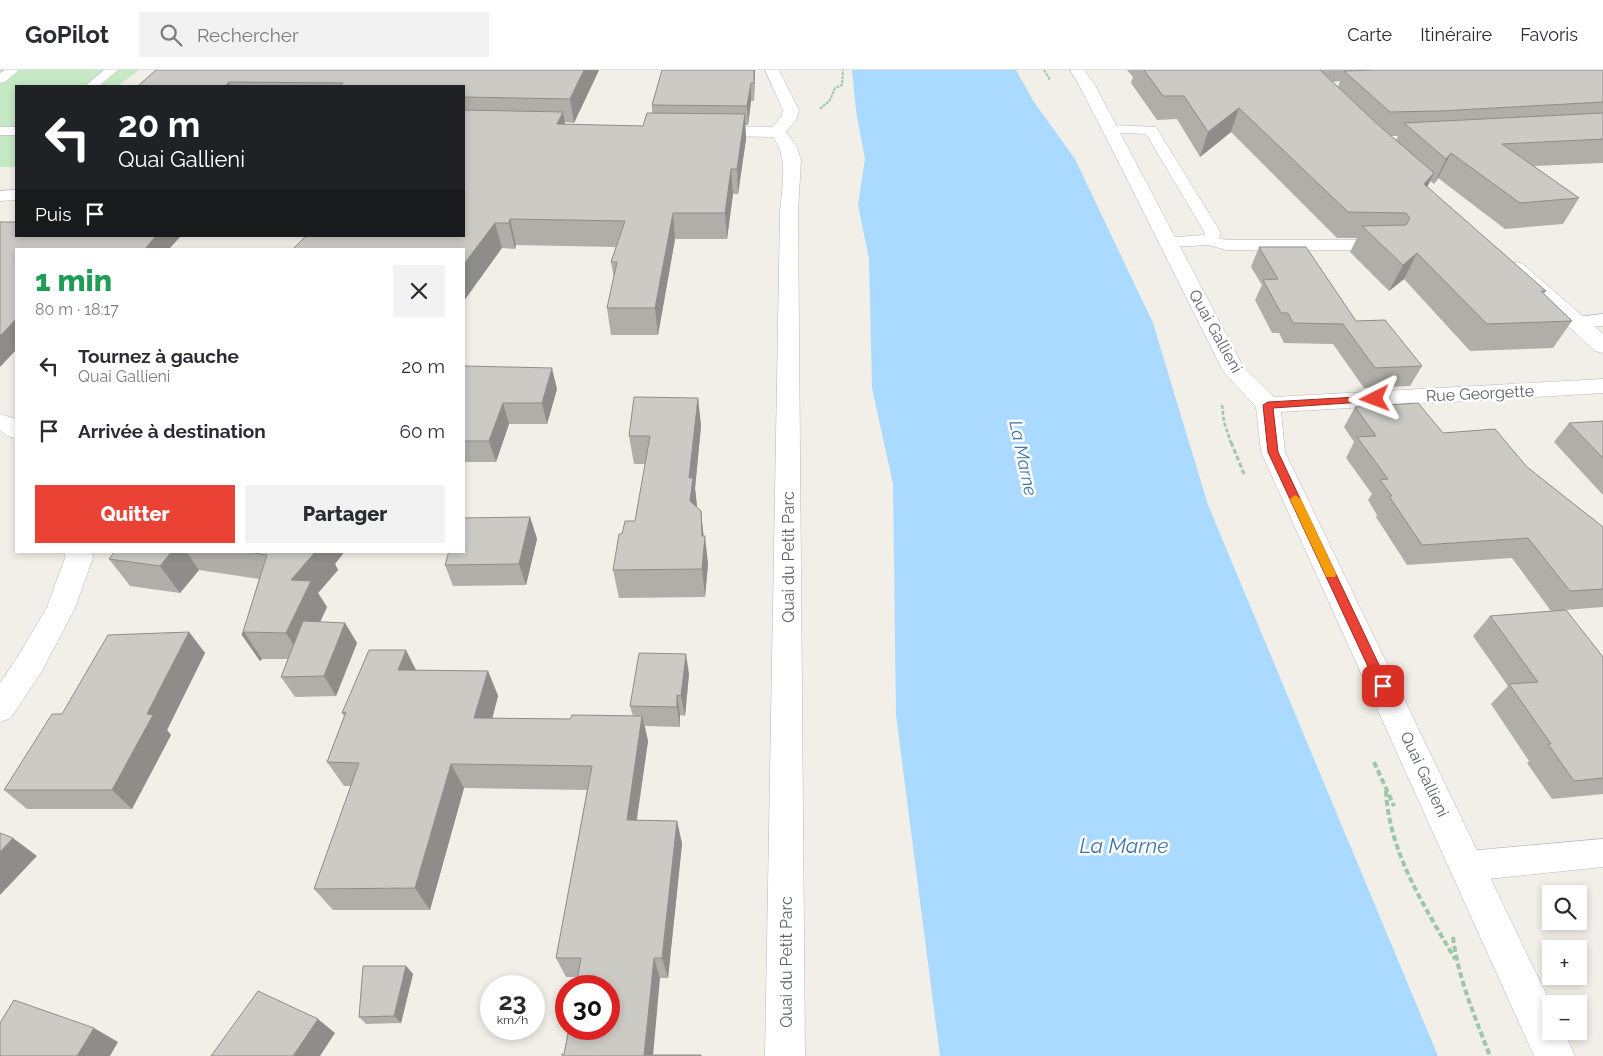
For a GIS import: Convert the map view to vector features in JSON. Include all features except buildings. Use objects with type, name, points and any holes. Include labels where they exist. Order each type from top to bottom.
[{"type":"street","points":[[691,131],[778,132],[789,118],[791,110],[772,70]]},
{"type":"street","name":"Quai Gallieni","points":[[1077,70],[1169,242],[1234,371],[1268,405],[1273,452],[1468,866],[1555,1056]]},
{"type":"street","name":"Quai du Petit Parc","points":[[778,132],[789,147],[792,160],[789,212],[785,1056]]},
{"type":"street","points":[[0,196],[15,195]]},
{"type":"street","points":[[1504,258],[1603,346]]},
{"type":"street","name":"Rue Georgette","points":[[1268,405],[1603,386]]},
{"type":"street","points":[[0,422],[10,425],[15,429]]},
{"type":"street","points":[[0,709],[31,662],[61,608],[79,558],[78,553]]},
{"type":"lane","points":[[0,79],[13,70]]},
{"type":"lane","points":[[92,85],[112,70]]},
{"type":"lane","points":[[1110,130],[1151,130],[1213,234],[1210,240]]},
{"type":"lane","points":[[0,131],[15,131]]},
{"type":"lane","points":[[1169,242],[1210,240],[1226,245],[1387,245]]},
{"type":"lane","points":[[1577,322],[1603,320]]},
{"type":"lane","points":[[1468,866],[1603,853]]},
{"type":"path","points":[[813,110],[823,107],[831,98],[835,88],[842,85],[843,70]]},
{"type":"path","points":[[1386,790],[1385,806],[1390,831],[1422,901],[1456,960],[1471,1007],[1490,1056]]},
{"type":"path","points":[[1455,940],[1456,960]]},
{"type":"green space","points":[[0,70],[139,70],[119,85],[15,85],[15,167],[0,167]]},
{"type":"water","name":"La Marne","points":[[852,70],[1016,70],[1034,102],[1075,159],[1153,323],[1208,505],[1438,1056],[940,1056],[896,715],[893,484],[872,388],[869,259],[858,205],[865,159],[856,111]]},
{"type":"slow traffic","points":[[1295,499],[1331,574]]},
{"type":"route","points":[[1375,399],[1268,405],[1273,452],[1383,686]]}]
